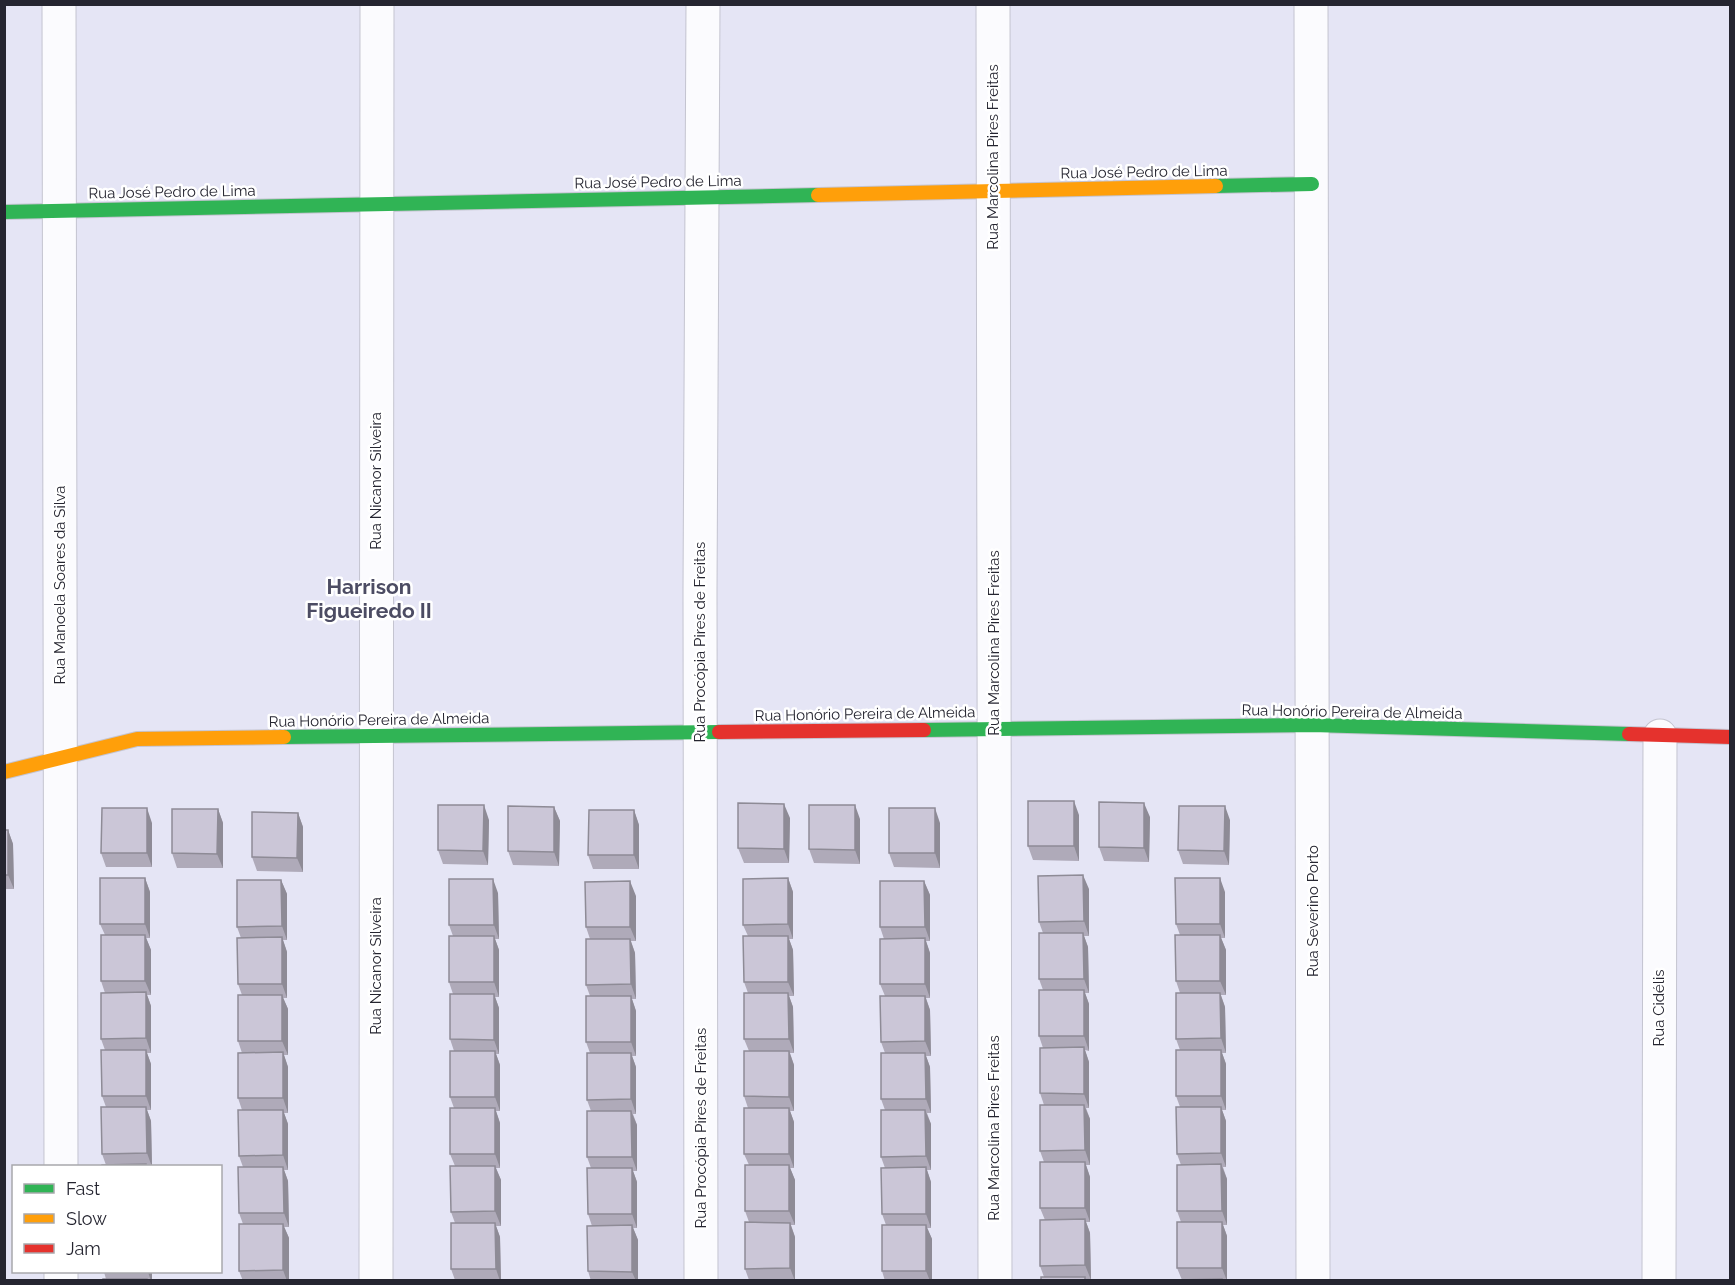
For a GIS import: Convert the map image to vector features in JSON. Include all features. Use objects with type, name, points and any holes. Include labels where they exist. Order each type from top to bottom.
[{"type":"street","name":"Rua Manoela Soares da Silva","points":[[59,4],[61,1165]]},
{"type":"street","name":"Rua Nicanor Silveira","points":[[376,1281],[377,4]]},
{"type":"street","name":"Rua Procópia Pires de Freitas","points":[[701,1281],[703,4]]},
{"type":"street","name":"Rua Marcolina Pires Freitas","points":[[993,4],[995,1281]]},
{"type":"street","name":"Rua Severino Porto","points":[[1311,4],[1313,1281]]},
{"type":"street","name":"Rua José Pedro de Lima","points":[[4,212],[1312,184]]},
{"type":"street","name":"Rua Honório Pereira de Almeida","points":[[4,772],[137,739],[1312,725],[1731,737]]},
{"type":"street","name":"Rua Cidélis","points":[[1659,1281],[1660,736]]},
{"type":"building","points":[[1028,801],[1074,801],[1074,846],[1028,846]]},
{"type":"building","points":[[1099,802],[1144,803],[1144,848],[1099,847]]},
{"type":"building","points":[[738,803],[784,804],[784,849],[738,848]]},
{"type":"building","points":[[438,805],[484,805],[483,851],[438,850]]},
{"type":"building","points":[[809,805],[855,805],[855,850],[809,849]]},
{"type":"building","points":[[508,806],[554,807],[554,852],[508,851]]},
{"type":"building","points":[[1179,806],[1225,806],[1224,851],[1178,850]]},
{"type":"building","points":[[102,808],[147,808],[147,853],[101,853]]},
{"type":"building","points":[[889,808],[935,808],[935,853],[889,853]]},
{"type":"building","points":[[172,809],[218,809],[217,854],[172,853]]},
{"type":"building","points":[[589,810],[634,810],[634,855],[588,855]]},
{"type":"building","points":[[252,812],[298,813],[297,858],[252,857]]},
{"type":"building","points":[[4,830],[8,830],[8,875],[4,875]]},
{"type":"building","points":[[1083,875],[1084,921],[1039,922],[1038,876]]},
{"type":"building","points":[[100,878],[145,878],[145,924],[100,924]]},
{"type":"building","points":[[788,878],[788,924],[743,925],[743,879]]},
{"type":"building","points":[[1175,878],[1220,878],[1220,924],[1176,924]]},
{"type":"building","points":[[449,879],[493,879],[494,925],[449,925]]},
{"type":"building","points":[[237,880],[281,880],[282,926],[237,927]]},
{"type":"building","points":[[630,881],[630,927],[586,927],[585,882]]},
{"type":"building","points":[[880,881],[924,881],[925,927],[880,927]]},
{"type":"building","points":[[1039,933],[1083,933],[1084,979],[1039,979]]},
{"type":"building","points":[[101,935],[145,935],[145,981],[101,981]]},
{"type":"building","points":[[1175,935],[1220,935],[1220,981],[1176,981]]},
{"type":"building","points":[[449,936],[494,936],[494,982],[449,982]]},
{"type":"building","points":[[743,936],[788,936],[788,982],[744,982]]},
{"type":"building","points":[[282,937],[282,984],[238,984],[237,938]]},
{"type":"building","points":[[925,938],[925,984],[880,984],[880,939]]},
{"type":"building","points":[[586,939],[630,939],[631,984],[586,985]]},
{"type":"building","points":[[1039,990],[1084,990],[1084,1036],[1039,1036]]},
{"type":"building","points":[[146,992],[146,1038],[101,1039],[101,993]]},
{"type":"building","points":[[744,993],[788,993],[789,1039],[744,1039]]},
{"type":"building","points":[[1176,993],[1220,993],[1221,1038],[1176,1039]]},
{"type":"building","points":[[450,994],[494,994],[494,1040],[450,1039]]},
{"type":"building","points":[[238,995],[282,995],[282,1041],[238,1041]]},
{"type":"building","points":[[586,996],[631,996],[631,1042],[586,1042]]},
{"type":"building","points":[[880,996],[925,996],[925,1041],[881,1042]]},
{"type":"building","points":[[1084,1047],[1084,1094],[1040,1093],[1040,1048]]},
{"type":"building","points":[[101,1050],[146,1050],[146,1096],[102,1096]]},
{"type":"building","points":[[1176,1050],[1221,1050],[1221,1096],[1176,1096]]},
{"type":"building","points":[[450,1051],[495,1051],[495,1097],[450,1097]]},
{"type":"building","points":[[744,1051],[789,1051],[789,1097],[744,1096]]},
{"type":"building","points":[[283,1052],[283,1098],[238,1098],[238,1053]]},
{"type":"building","points":[[587,1053],[631,1053],[631,1099],[587,1100]]},
{"type":"building","points":[[881,1053],[925,1053],[926,1099],[881,1099]]},
{"type":"building","points":[[1040,1105],[1084,1105],[1085,1150],[1040,1151]]},
{"type":"building","points":[[101,1107],[146,1107],[147,1153],[102,1154]]},
{"type":"building","points":[[1176,1107],[1221,1107],[1221,1153],[1177,1154]]},
{"type":"building","points":[[450,1108],[495,1108],[495,1154],[450,1154]]},
{"type":"building","points":[[744,1108],[789,1108],[789,1154],[744,1154]]},
{"type":"building","points":[[238,1110],[283,1110],[283,1155],[239,1156]]},
{"type":"building","points":[[881,1110],[925,1110],[926,1156],[881,1157]]},
{"type":"building","points":[[587,1111],[631,1111],[632,1157],[587,1157]]},
{"type":"building","points":[[1040,1162],[1085,1162],[1085,1208],[1040,1208]]},
{"type":"building","points":[[1221,1164],[1222,1211],[1177,1211],[1177,1165]]},
{"type":"building","points":[[745,1165],[789,1165],[789,1211],[745,1211]]},
{"type":"building","points":[[450,1166],[495,1166],[495,1211],[451,1212]]},
{"type":"building","points":[[238,1167],[283,1167],[284,1213],[239,1213]]},
{"type":"building","points":[[926,1167],[926,1214],[882,1214],[881,1168]]},
{"type":"building","points":[[587,1168],[632,1168],[632,1214],[588,1214]]},
{"type":"building","points":[[1085,1219],[1085,1265],[1040,1266],[1040,1220]]},
{"type":"building","points":[[745,1222],[790,1223],[790,1268],[745,1269]]},
{"type":"building","points":[[1177,1222],[1222,1222],[1222,1268],[1177,1268]]},
{"type":"building","points":[[451,1223],[495,1223],[496,1269],[451,1269]]},
{"type":"building","points":[[239,1224],[283,1224],[283,1270],[239,1271]]},
{"type":"building","points":[[632,1225],[632,1272],[588,1271],[587,1226]]},
{"type":"building","points":[[882,1225],[926,1225],[926,1271],[882,1271]]},
{"type":"building","points":[[1041,1277],[1085,1277],[1085,1281],[1041,1281]]},
{"type":"building","points":[[103,1279],[147,1279],[147,1281],[103,1281]]},
{"type":"building","points":[[1222,1279],[1222,1281],[1177,1281],[1177,1280]]},
{"type":"building","points":[[790,1280],[790,1281],[745,1281]]},
{"type":"traffic: fast","points":[[1216,186],[1312,184]]},
{"type":"traffic: fast","points":[[4,212],[818,195]]},
{"type":"traffic: fast","points":[[924,730],[1312,725],[1629,734]]},
{"type":"traffic: fast","points":[[284,737],[719,732]]},
{"type":"traffic: slow","points":[[818,195],[1216,186]]},
{"type":"traffic: slow","points":[[4,772],[137,739],[284,737]]},
{"type":"traffic: jam","points":[[719,732],[924,730]]},
{"type":"traffic: jam","points":[[1629,734],[1730,737]]},
{"type":"district","name":"Harrison Figueiredo II","points":[[369,598]]}]
